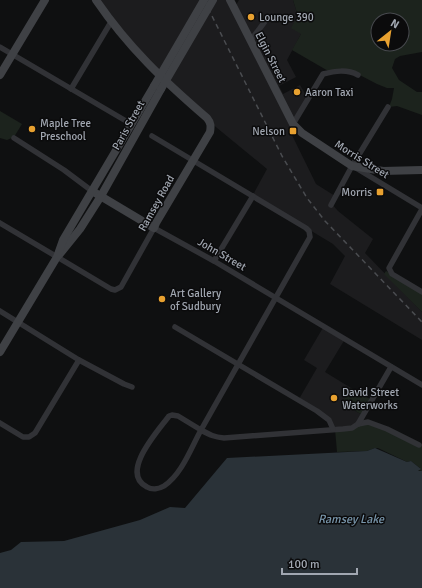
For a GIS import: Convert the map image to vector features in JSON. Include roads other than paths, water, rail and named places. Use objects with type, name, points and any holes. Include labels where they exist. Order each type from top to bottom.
[{"type":"street","points":[[0,75],[45,0]]},
{"type":"street","points":[[71,89],[111,22],[96,0]]},
{"type":"street","name":"Paris Street","points":[[57,257],[68,246],[101,196],[204,0]]},
{"type":"street","name":"Paris Street","points":[[0,352],[57,257],[63,240],[92,191],[213,0]]},
{"type":"street","name":"Elgin Street","points":[[233,2],[293,124]]},
{"type":"street","points":[[250,39],[266,20]]},
{"type":"street","name":"Ramsey Road","points":[[57,257],[111,289],[115,290],[121,287],[156,223],[210,132],[210,124],[207,118],[152,69],[111,22]]},
{"type":"street","points":[[0,47],[126,121]]},
{"type":"street","points":[[293,124],[323,74],[352,71],[358,75]]},
{"type":"street","points":[[331,205],[352,166],[388,107]]},
{"type":"street","name":"Morris Street","points":[[293,124],[302,133],[352,166],[422,209]]},
{"type":"street","points":[[152,136],[306,228],[310,233],[310,240],[275,297],[201,430],[174,477],[163,487],[153,489],[143,484],[137,474],[138,461],[169,416],[172,415],[175,415],[201,430],[214,437],[224,438],[352,428],[365,422],[374,424],[419,445]]},
{"type":"street","name":"John Street","points":[[14,138],[64,170],[92,191],[154,228],[214,261],[422,385]]},
{"type":"street","points":[[352,166],[383,172],[422,170]]},
{"type":"street","points":[[214,261],[253,196]]},
{"type":"street","points":[[422,209],[391,263],[389,271],[422,292]]},
{"type":"street","points":[[0,223],[57,257]]},
{"type":"street","points":[[0,311],[79,360],[132,387]]},
{"type":"street","points":[[175,327],[238,363],[323,415],[329,420],[333,429]]},
{"type":"street","points":[[0,423],[23,437],[29,437],[35,433],[79,360]]},
{"type":"street","points":[[358,424],[391,367]]},
{"type":"water","name":"Ramsey Lake","points":[[375,448],[407,462],[411,461],[421,469],[418,471],[422,471],[422,588],[0,588],[0,553],[11,550],[21,542],[64,541],[140,520],[170,507],[185,508],[227,458],[367,451]]},
{"type":"railway","points":[[204,0],[282,156],[307,198],[325,221],[422,322]]},
{"type":"place","name":"Lounge 390","points":[[251,17]]},
{"type":"place","name":"Aaron Taxi","points":[[297,92]]},
{"type":"place","name":"Maple Tree Preschool","points":[[32,129]]},
{"type":"place","name":"Nelson","points":[[293,131]]},
{"type":"place","name":"Morris","points":[[380,192]]},
{"type":"place","name":"Art Gallery of Sudbury","points":[[162,299]]},
{"type":"place","name":"David Street Waterworks","points":[[334,398]]}]
